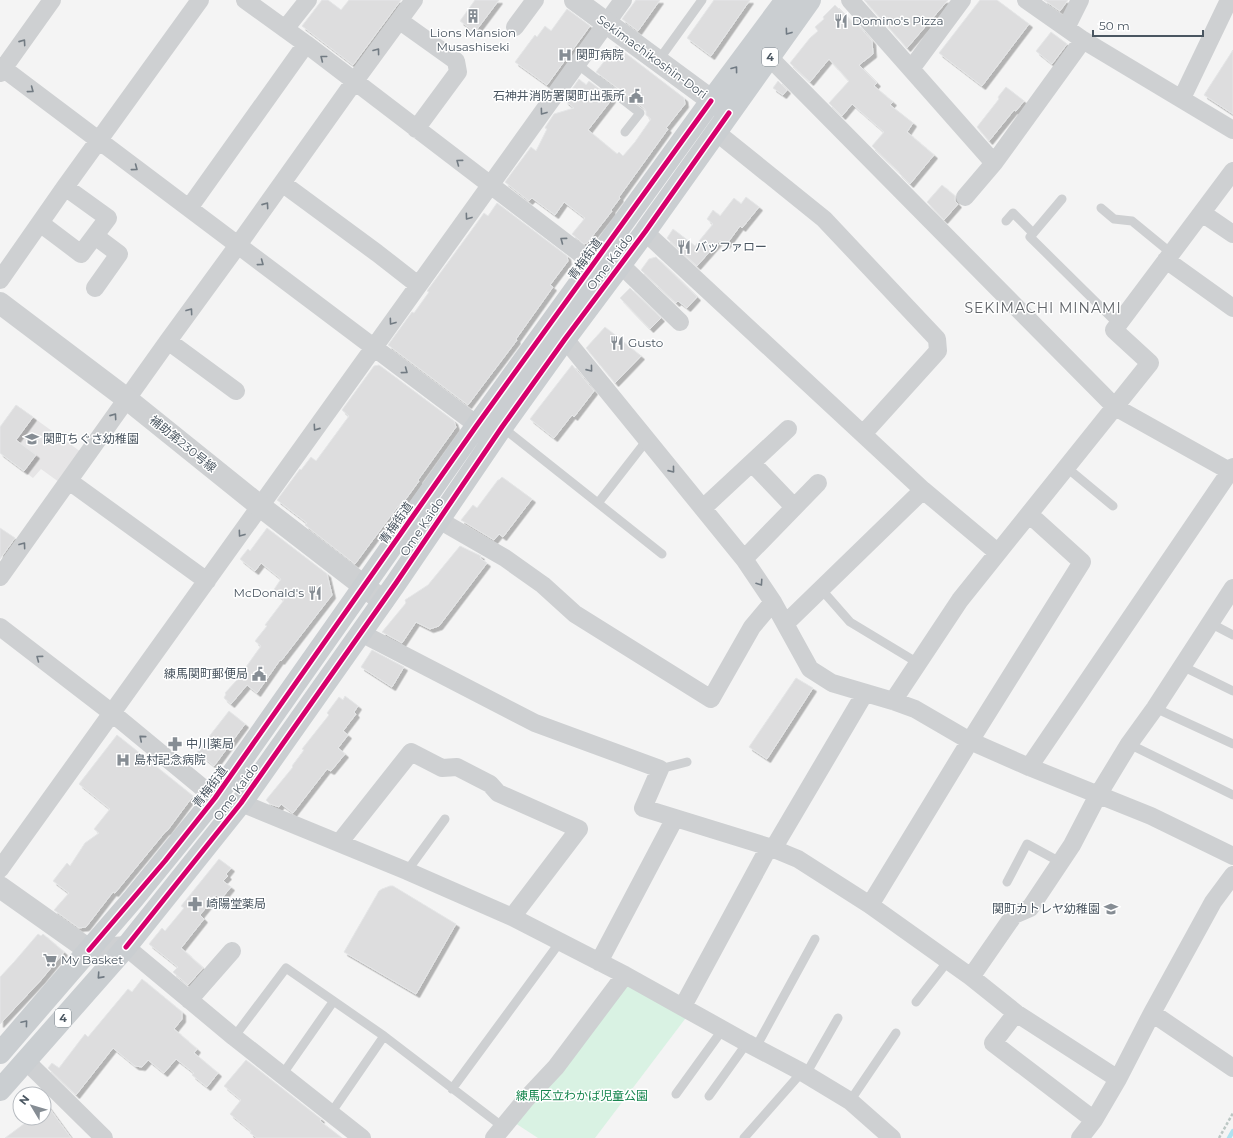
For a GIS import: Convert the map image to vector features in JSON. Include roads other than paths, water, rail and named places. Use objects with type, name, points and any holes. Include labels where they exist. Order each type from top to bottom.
[{"type":"main road","name":"4","points":[[711,101],[786,0]]},
{"type":"main road","name":"Ome Kaido","points":[[0,1090],[126,947],[241,803],[361,634],[502,427],[565,339],[645,232],[810,0]]},
{"type":"main road","name":"青梅街道","points":[[0,1053],[165,861],[215,798],[477,425],[711,101]]},
{"type":"street","points":[[52,0],[1,69],[99,140],[477,425]]},
{"type":"street","points":[[0,280],[200,0]]},
{"type":"street","points":[[245,0],[306,44],[594,264]]},
{"type":"street","points":[[285,29],[308,0]]},
{"type":"street","points":[[0,577],[414,0]]},
{"type":"street","points":[[515,27],[536,0]]},
{"type":"street","name":"Sekimachikoshin-Dori","points":[[575,0],[729,113]]},
{"type":"street","points":[[0,870],[623,0]]},
{"type":"street","points":[[850,0],[994,163]]},
{"type":"street","points":[[911,69],[962,0]]},
{"type":"street","points":[[1026,0],[1083,40],[1138,74],[1182,98],[1233,130]]},
{"type":"street","points":[[1066,28],[1080,0]]},
{"type":"street","points":[[1182,98],[1229,0]]},
{"type":"street","points":[[400,21],[456,61],[458,72],[416,129]]},
{"type":"street","points":[[965,198],[994,163],[1083,40]]},
{"type":"street","points":[[188,208],[306,44]]},
{"type":"street","points":[[769,57],[1115,407],[1232,470],[1029,767]]},
{"type":"street","points":[[716,132],[824,219],[937,339],[938,351],[864,434]]},
{"type":"street","points":[[893,701],[960,600],[1150,363],[1114,330],[1233,171]]},
{"type":"street","points":[[282,183],[418,285]]},
{"type":"street","points":[[40,223],[81,254],[108,218],[65,187]]},
{"type":"street","points":[[1202,213],[1233,234]]},
{"type":"street","points":[[645,232],[923,490],[997,552]]},
{"type":"street","points":[[95,236],[120,254],[95,288]]},
{"type":"street","points":[[1169,257],[1233,308]]},
{"type":"street","points":[[621,265],[680,322]]},
{"type":"street","name":"補助第230号線","points":[[0,303],[127,399],[260,506],[383,601]]},
{"type":"street","points":[[565,339],[744,559],[773,602],[810,670],[832,683],[915,709],[970,741],[1029,767],[1151,816],[1233,856]]},
{"type":"street","points":[[168,341],[236,391]]},
{"type":"street","points":[[703,508],[788,428]]},
{"type":"street","points":[[752,463],[794,507]]},
{"type":"street","points":[[69,481],[207,581]]},
{"type":"street","points":[[744,559],[818,482]]},
{"type":"street","points":[[785,624],[923,490]]},
{"type":"street","points":[[870,905],[1082,562],[1029,514]]},
{"type":"street","points":[[439,520],[505,558],[543,585],[575,614],[711,699],[752,628],[773,602]]},
{"type":"street","points":[[971,977],[1014,915],[1030,908],[1072,845],[1098,795],[1129,744],[1155,708],[1233,588]]},
{"type":"street","points":[[0,627],[112,713],[215,798]]},
{"type":"street","points":[[361,634],[535,723],[660,769],[643,808],[771,848],[798,859],[870,905],[971,977],[1016,1013],[1118,1079]]},
{"type":"street","points":[[683,1006],[771,848],[866,693]]},
{"type":"street","points":[[339,843],[411,752],[442,768],[457,767],[490,784],[498,793],[579,829],[512,917]]},
{"type":"street","points":[[241,803],[407,870],[512,917],[625,975],[804,1073],[850,1101],[892,1138]]},
{"type":"street","points":[[599,962],[675,818]]},
{"type":"street","points":[[1080,1138],[1094,1120],[1118,1079],[1152,1013],[1213,902],[1233,875]]},
{"type":"street","points":[[0,886],[89,950],[126,947],[234,1037],[362,1138]]},
{"type":"street","points":[[189,1000],[232,951]]},
{"type":"street","points":[[499,1132],[526,1099],[556,1067],[625,975]]},
{"type":"street","points":[[1016,1013],[993,1043],[1094,1120]]},
{"type":"street","points":[[1152,1013],[1233,1068]]},
{"type":"street","points":[[25,1060],[104,1138]]},
{"type":"lane","points":[[658,61],[702,0]]},
{"type":"lane","points":[[577,64],[640,113],[625,132]]},
{"type":"lane","points":[[1062,199],[1030,237],[1118,324]]},
{"type":"lane","points":[[1101,208],[1114,219],[1132,220],[1169,257]]},
{"type":"lane","points":[[1006,221],[1013,213],[1033,233]]},
{"type":"lane","points":[[502,427],[662,554]]},
{"type":"lane","points":[[598,504],[647,440]]},
{"type":"lane","points":[[1066,467],[1113,506]]},
{"type":"lane","points":[[821,589],[850,622],[918,663]]},
{"type":"lane","points":[[1210,623],[1233,635]]},
{"type":"lane","points":[[1182,666],[1233,691]]},
{"type":"lane","points":[[1155,708],[1233,744]]},
{"type":"lane","points":[[1129,744],[1233,795]]},
{"type":"lane","points":[[660,769],[688,762]]},
{"type":"lane","points":[[407,870],[445,819]]},
{"type":"lane","points":[[1007,882],[1027,844],[1060,862]]},
{"type":"lane","points":[[709,1096],[751,1045],[815,939]]},
{"type":"lane","points":[[452,1089],[560,942]]},
{"type":"lane","points":[[916,1002],[948,961]]},
{"type":"lane","points":[[234,1037],[286,968],[384,1036],[452,1089],[499,1132]]},
{"type":"lane","points":[[282,1075],[333,1002]]},
{"type":"lane","points":[[744,1138],[804,1073],[838,1018]]},
{"type":"lane","points":[[676,1094],[723,1029]]},
{"type":"lane","points":[[850,1101],[896,1033]]},
{"type":"lane","points":[[331,1113],[384,1036]]},
{"type":"waterway","points":[[1229,1138],[1233,1131]]},
{"type":"place","name":"Lions Mansion Musashiseki","points":[[473,16]]},
{"type":"place","name":"Domino's Pizza","points":[[841,21]]},
{"type":"place","name":"関町病院","points":[[565,55]]},
{"type":"place","name":"石神井消防署関町出張所","points":[[636,96]]},
{"type":"place","name":"バッファロー","points":[[684,247]]},
{"type":"place","name":"Gusto","points":[[617,343]]},
{"type":"place","name":"関町ちぐさ幼稚園","points":[[32,439]]},
{"type":"place","name":"McDonald's","points":[[315,593]]},
{"type":"place","name":"練馬関町郵便局","points":[[259,674]]},
{"type":"place","name":"中川薬局","points":[[175,744]]},
{"type":"place","name":"島村記念病院","points":[[123,760]]},
{"type":"place","name":"崎陽堂薬局","points":[[195,904]]},
{"type":"place","name":"関町カトレヤ幼稚園","points":[[1111,909]]},
{"type":"place","name":"My Basket","points":[[50,960]]},
{"type":"district","name":"SEKIMACHI MINAMI","points":[[1043,308]]},
{"type":"park label","name":"練馬区立わかば児童公園","points":[[582,1096]]}]
